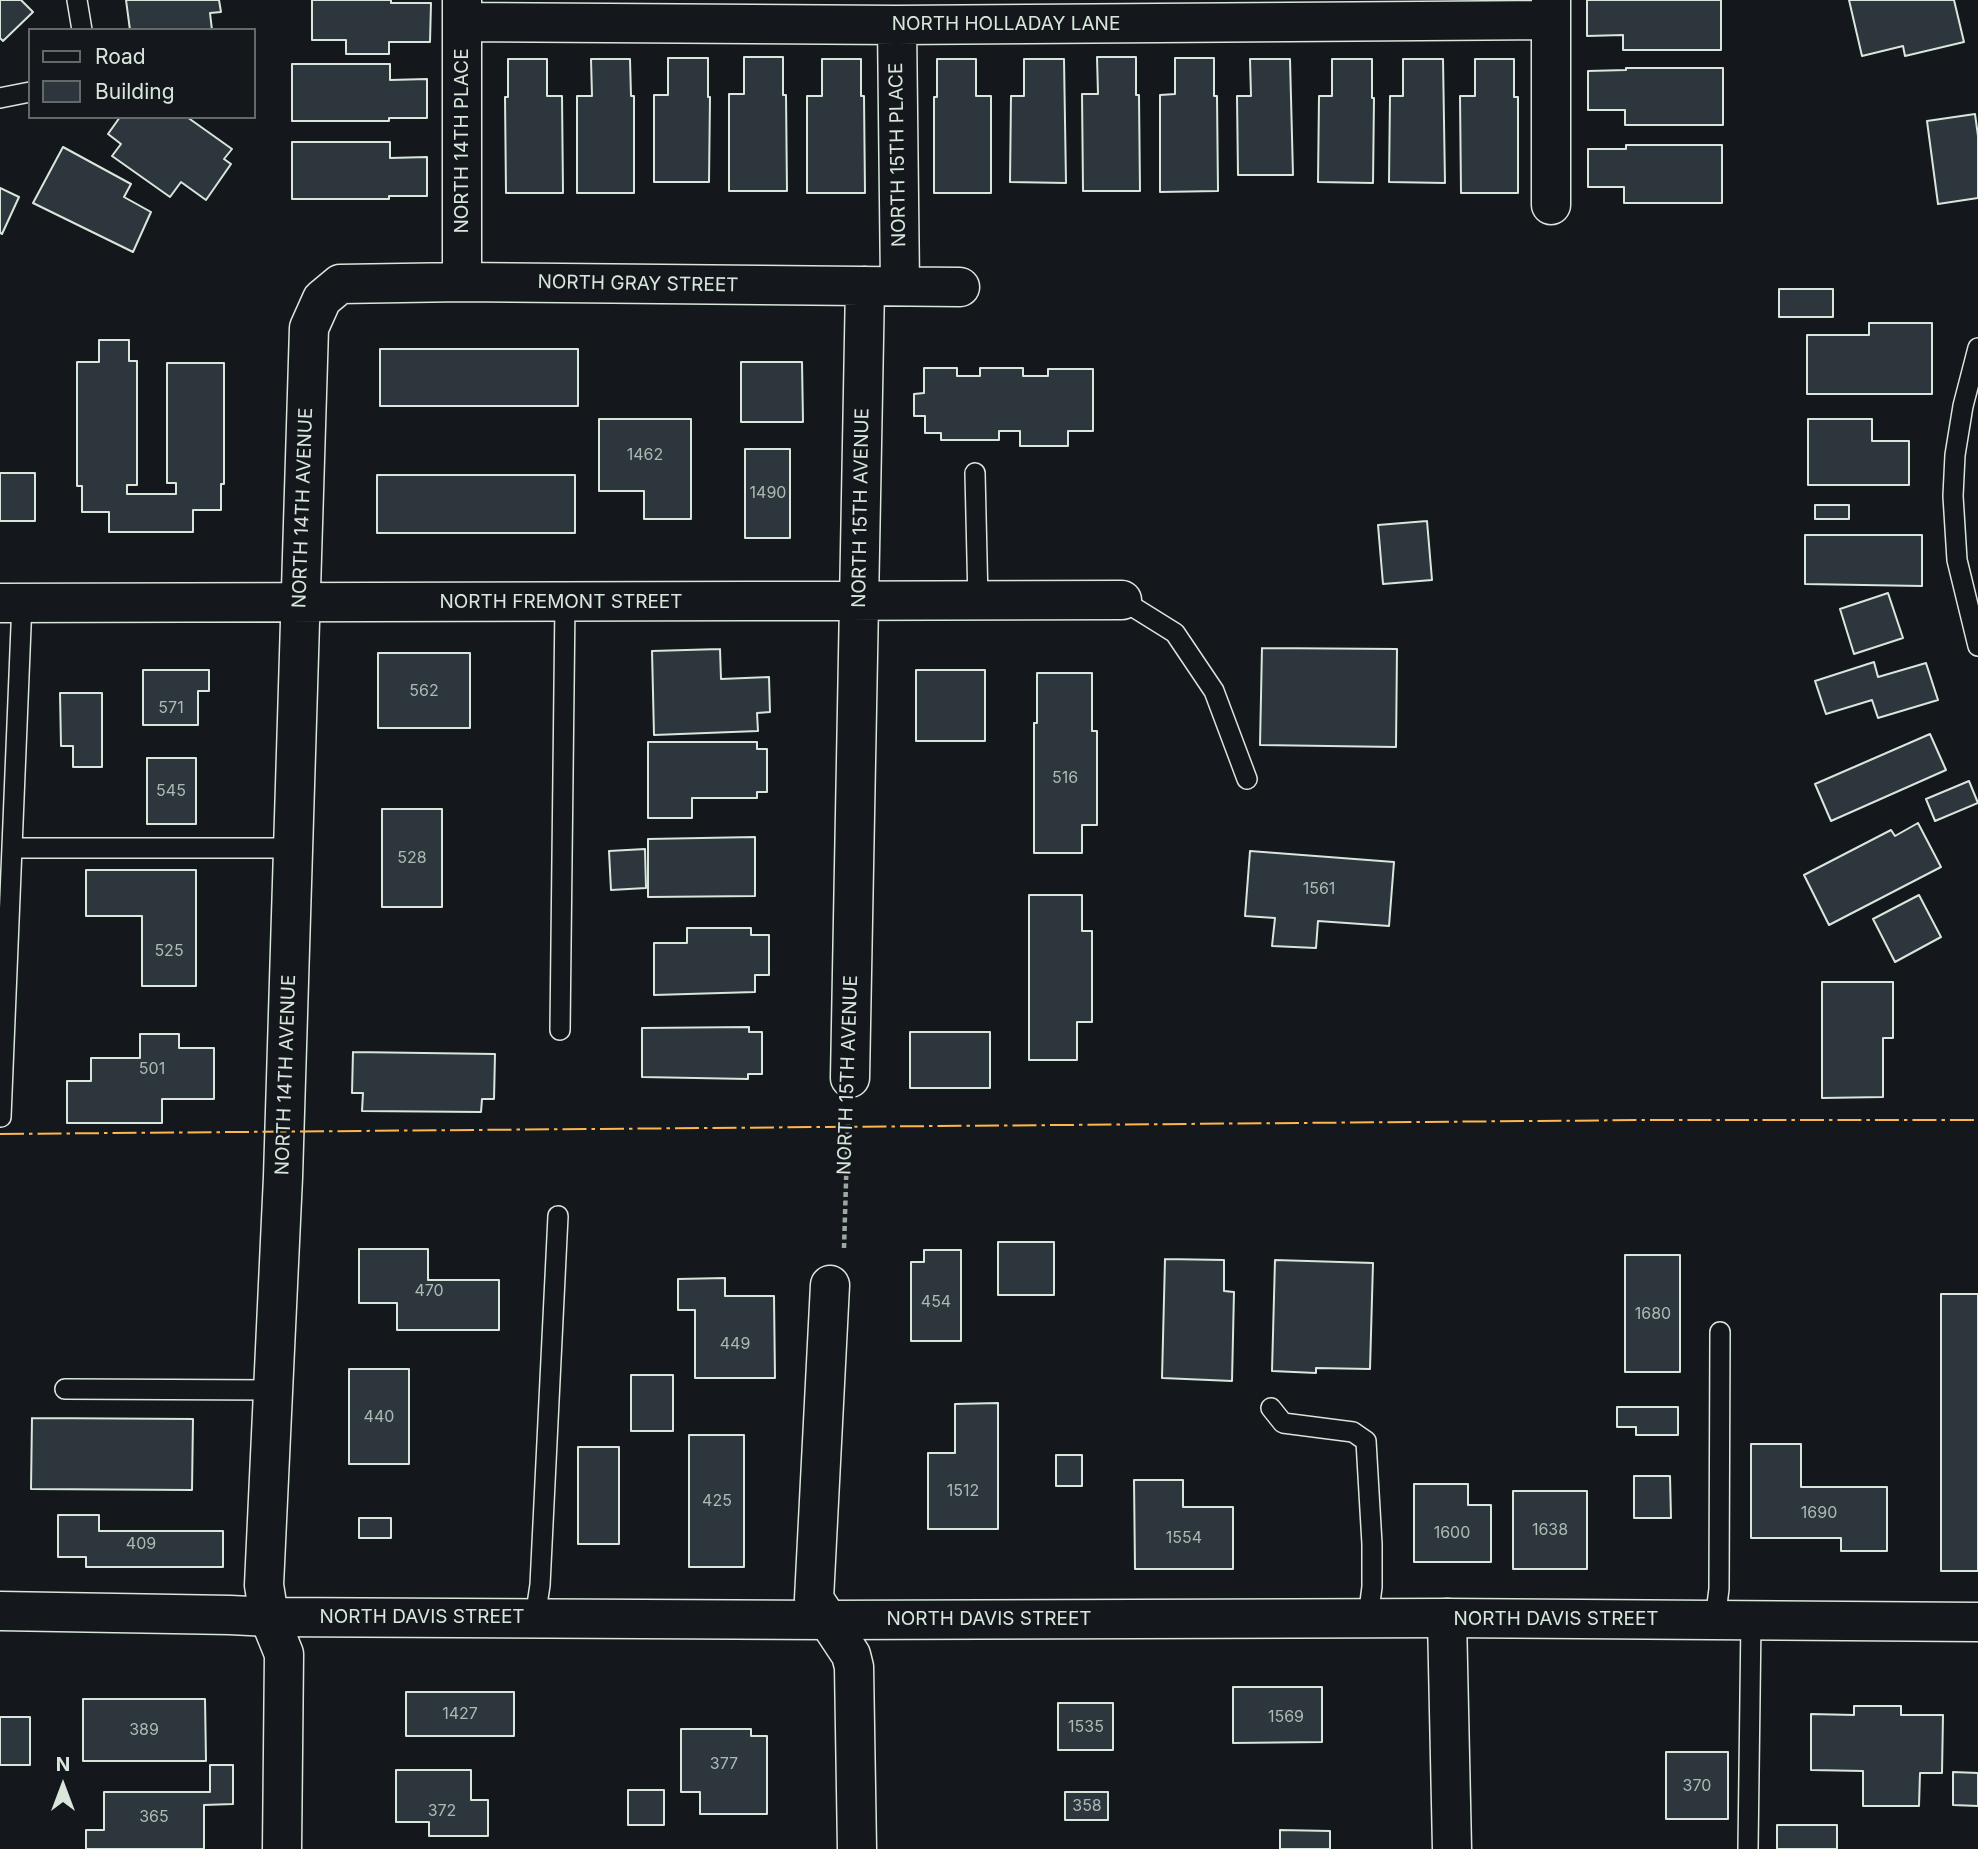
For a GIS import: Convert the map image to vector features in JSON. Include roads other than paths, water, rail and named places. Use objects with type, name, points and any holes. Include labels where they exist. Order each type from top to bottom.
[{"type":"street","name":"NORTH HOLLADAY LANE","points":[[462,11],[897,25],[1551,10]]},
{"type":"street","points":[[1551,10],[1551,205]]},
{"type":"street","name":"NORTH 14TH PLACE","points":[[462,11],[462,282]]},
{"type":"street","name":"NORTH 15TH PLACE","points":[[883,286],[897,25]]},
{"type":"street","name":"NORTH GRAY STREET","points":[[322,299],[340,284],[462,282],[960,287]]},
{"type":"street","name":"NORTH 15TH AVENUE","points":[[850,1078],[859,603],[883,286]]},
{"type":"street","name":"NORTH 14TH AVENUE","points":[[282,1849],[284,1654],[269,1618],[264,1585],[283,1177],[309,328],[322,299]]},
{"type":"street","name":"NORTH FREMONT STREET","points":[[11,603],[859,603],[1122,600]]},
{"type":"street","points":[[830,1285],[814,1599],[851,1655],[854,1667],[857,1849]]},
{"type":"street","name":"NORTH DAVIS STREET","points":[[0,1611],[217,1614],[269,1618],[1447,1618],[1978,1622]]},
{"type":"street","points":[[1447,1618],[1452,1849]]},
{"type":"lane","points":[[77,0],[82,28]]},
{"type":"lane","points":[[0,98],[28,92]]},
{"type":"lane","points":[[1978,348],[1963,406],[1955,455],[1953,496],[1957,560],[1978,646]]},
{"type":"lane","points":[[975,473],[978,601]]},
{"type":"lane","points":[[1122,600],[1175,633],[1214,691],[1247,779]]},
{"type":"lane","points":[[560,1030],[565,602]]},
{"type":"lane","points":[[1,1117],[13,848],[11,603]]},
{"type":"lane","points":[[13,848],[293,848]]},
{"type":"lane","points":[[535,1618],[540,1585],[558,1216]]},
{"type":"lane","points":[[1720,1332],[1719,1589],[1733,1620],[1748,1849]]},
{"type":"lane","points":[[65,1389],[273,1390]]},
{"type":"lane","points":[[1271,1408],[1283,1423],[1353,1432],[1366,1441],[1372,1544],[1372,1587],[1368,1618]]}]
